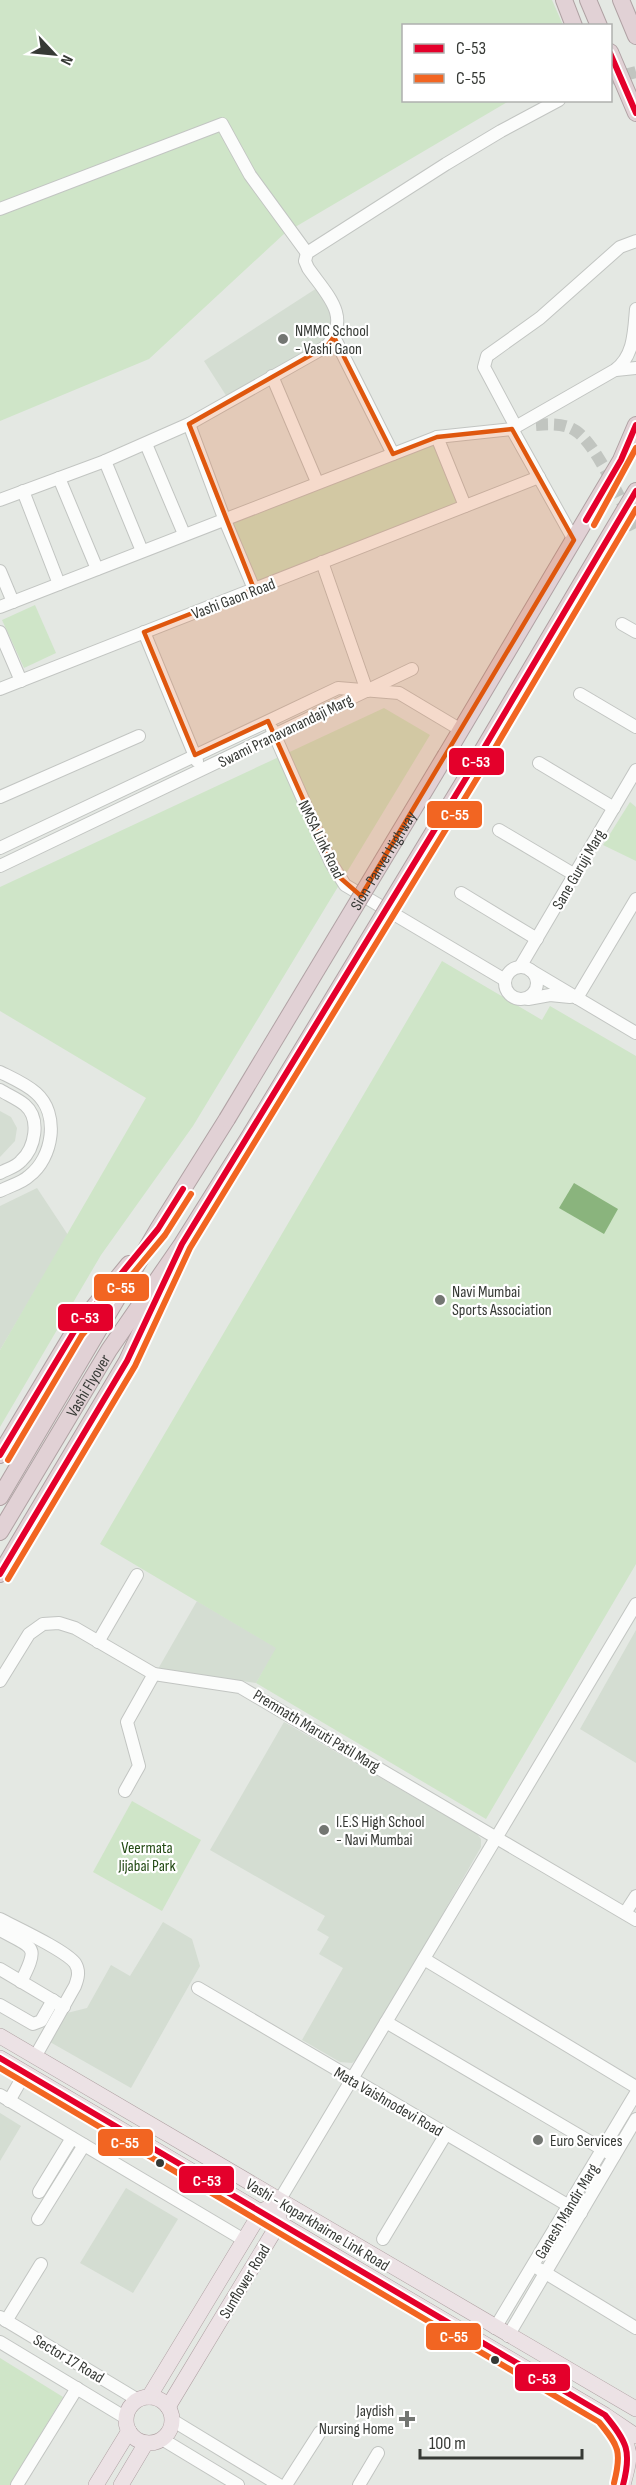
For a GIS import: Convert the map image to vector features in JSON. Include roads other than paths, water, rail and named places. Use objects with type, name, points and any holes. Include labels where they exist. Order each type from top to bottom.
[{"type":"highway","points":[[564,0],[573,24]]},
{"type":"highway","points":[[588,0],[598,24]]},
{"type":"highway","points":[[621,0],[636,36]]},
{"type":"highway","points":[[612,57],[636,112]]},
{"type":"highway","name":"Sion-Panvel Highway","points":[[158,1229],[227,1119],[574,540],[621,460],[636,425]]},
{"type":"highway","name":"Sion-Panvel Highway","points":[[182,1244],[471,770],[636,491]]},
{"type":"highway","points":[[0,1455],[75,1330],[158,1229]]},
{"type":"highway","name":"Vashi Flyover","points":[[0,1497],[158,1229]]},
{"type":"highway","points":[[0,1574],[127,1361],[182,1244]]},
{"type":"highway","name":"Vashi Flyover","points":[[0,1532],[109,1350],[182,1244]]},
{"type":"main road","name":"Vashi - Koparkhairne Link Road","points":[[0,2036],[501,2332],[636,2409]]},
{"type":"main road","points":[[26,2073],[35,2057]]},
{"type":"main road","name":"Vashi - Koparkhairne Link Road","points":[[0,2058],[605,2415],[636,2436]]},
{"type":"main road","points":[[279,2201],[279,2223]]},
{"type":"main road","name":"Sunflower Road","points":[[144,2398],[261,2212],[279,2201]]},
{"type":"main road","name":"Sunflower Road","points":[[170,2414],[279,2223]]},
{"type":"main road","points":[[96,2485],[127,2424],[131,2406],[144,2398],[162,2401],[170,2414],[170,2429],[162,2439],[146,2443],[134,2438],[127,2424]]},
{"type":"main road","points":[[614,2398],[636,2403]]},
{"type":"main road","points":[[605,2415],[628,2445],[630,2454],[623,2485]]},
{"type":"main road","points":[[121,2485],[146,2443]]},
{"type":"main road","points":[[623,2485],[636,2463]]},
{"type":"street","points":[[0,500],[146,444],[189,424],[327,346],[334,337],[339,321],[337,311],[308,268],[305,261],[307,253],[455,158],[555,102]]},
{"type":"street","points":[[0,208],[222,124],[250,175],[307,253]]},
{"type":"street","points":[[574,540],[539,477],[484,367],[486,356],[540,318],[620,248],[636,242]]},
{"type":"street","points":[[514,428],[625,363],[630,353],[636,309]]},
{"type":"street","points":[[334,337],[393,454]]},
{"type":"street","points":[[615,370],[636,368]]},
{"type":"street","points":[[272,376],[318,482]]},
{"type":"street","points":[[189,424],[224,518],[254,589]]},
{"type":"street","points":[[0,608],[183,534],[437,437],[536,425]]},
{"type":"street","points":[[437,437],[465,506]]},
{"type":"street","points":[[146,444],[183,534]]},
{"type":"street","points":[[105,460],[142,551]]},
{"type":"street","name":"Vashi Gaon Road","points":[[0,689],[539,477]]},
{"type":"street","points":[[59,478],[97,569]]},
{"type":"street","points":[[23,491],[59,584]]},
{"type":"street","points":[[322,562],[367,691]]},
{"type":"street","points":[[0,572],[13,602]]},
{"type":"street","points":[[622,624],[636,632]]},
{"type":"street","points":[[0,632],[21,681]]},
{"type":"street","points":[[144,632],[201,770]]},
{"type":"street","points":[[367,691],[412,669]]},
{"type":"street","name":"Swami Pranavanandaji Marg","points":[[0,848],[338,688],[346,687],[367,691]]},
{"type":"street","points":[[367,691],[404,694],[461,730]]},
{"type":"street","name":"Swami Pranavanandaji Marg","points":[[0,866],[367,691]]},
{"type":"street","points":[[580,694],[636,727]]},
{"type":"street","name":"NMSA Link Road","points":[[268,721],[331,863],[345,885],[505,980]]},
{"type":"street","points":[[0,797],[139,736]]},
{"type":"street","points":[[539,763],[614,808]]},
{"type":"street","name":"Sane Guruji Marg","points":[[525,969],[537,939],[636,770]]},
{"type":"street","points":[[499,830],[575,875]]},
{"type":"street","points":[[461,893],[537,939]]},
{"type":"street","points":[[577,998],[636,899]]},
{"type":"street","points":[[524,999],[533,994],[537,984],[525,969]]},
{"type":"street","points":[[577,998],[550,995],[518,999],[509,994],[505,980],[511,971],[525,969],[635,1028]]},
{"type":"street","points":[[0,1072],[36,1093],[47,1106],[51,1126],[48,1146],[41,1163],[29,1177],[0,1191]]},
{"type":"street","points":[[0,1090],[25,1105],[32,1114],[34,1126],[33,1142],[27,1154],[19,1164],[0,1173]]},
{"type":"street","points":[[98,1642],[137,1575]]},
{"type":"street","points":[[279,2201],[636,1604]]},
{"type":"street","name":"Premnath Maruti Patil Marg","points":[[0,1681],[29,1634],[43,1624],[59,1623],[75,1628],[154,1674],[231,1684],[250,1690],[631,1917]]},
{"type":"street","points":[[125,1791],[139,1766],[127,1722],[154,1674]]},
{"type":"street","points":[[631,1917],[636,1896]]},
{"type":"street","points":[[0,1919],[65,1955],[75,1964],[79,1974],[75,1986],[41,2021],[33,2024],[0,2005]]},
{"type":"street","points":[[0,1930],[29,1947],[33,1952],[34,1957],[21,1982]]},
{"type":"street","points":[[424,1959],[636,2086]]},
{"type":"street","points":[[0,1969],[58,2004]]},
{"type":"street","name":"Mata Vaishnodevi Road","points":[[198,1988],[581,2213]]},
{"type":"street","points":[[35,2057],[58,2004]]},
{"type":"street","points":[[386,2022],[614,2156]]},
{"type":"street","points":[[26,2073],[5,2098],[244,2240]]},
{"type":"street","name":"Ganesh Mandir Marg","points":[[501,2332],[533,2265],[634,2099]]},
{"type":"street","name":"Ganesh Mandir Marg","points":[[501,2332],[545,2273],[636,2120]]},
{"type":"street","points":[[383,2239],[446,2134]]},
{"type":"street","points":[[39,2192],[78,2142]]},
{"type":"street","points":[[38,2219],[78,2142]]},
{"type":"street","points":[[3,2319],[41,2264]]},
{"type":"street","points":[[533,2265],[636,2328]]},
{"type":"street","name":"Sector 17 Road","points":[[3,2319],[144,2398]]},
{"type":"street","name":"Sector 17 Road","points":[[0,2342],[77,2388],[127,2424]]},
{"type":"street","points":[[17,2485],[77,2388]]},
{"type":"street","points":[[170,2414],[279,2485]]},
{"type":"street","points":[[286,2485],[320,2433]]},
{"type":"street","points":[[162,2439],[238,2485]]},
{"type":"street","points":[[359,2485],[378,2453]]},
{"type":"tunnel","points":[[612,78],[636,72]]},
{"type":"tunnel","points":[[536,425],[562,425],[576,431],[584,439],[601,463],[636,531]]},
{"type":"place","name":"NMMC School - Vashi Gaon","points":[[283,339]]},
{"type":"place","name":"Navi Mumbai Sports Association","points":[[440,1300]]},
{"type":"place","name":"I.E.S High School - Navi Mumbai","points":[[324,1830]]},
{"type":"place","name":"Euro Services","points":[[538,2140]]},
{"type":"place","name":"Jaydish Nursing Home","points":[[407,2419]]},
{"type":"park label","name":"Veermata Jijabai Park","points":[[147,1856]]}]
